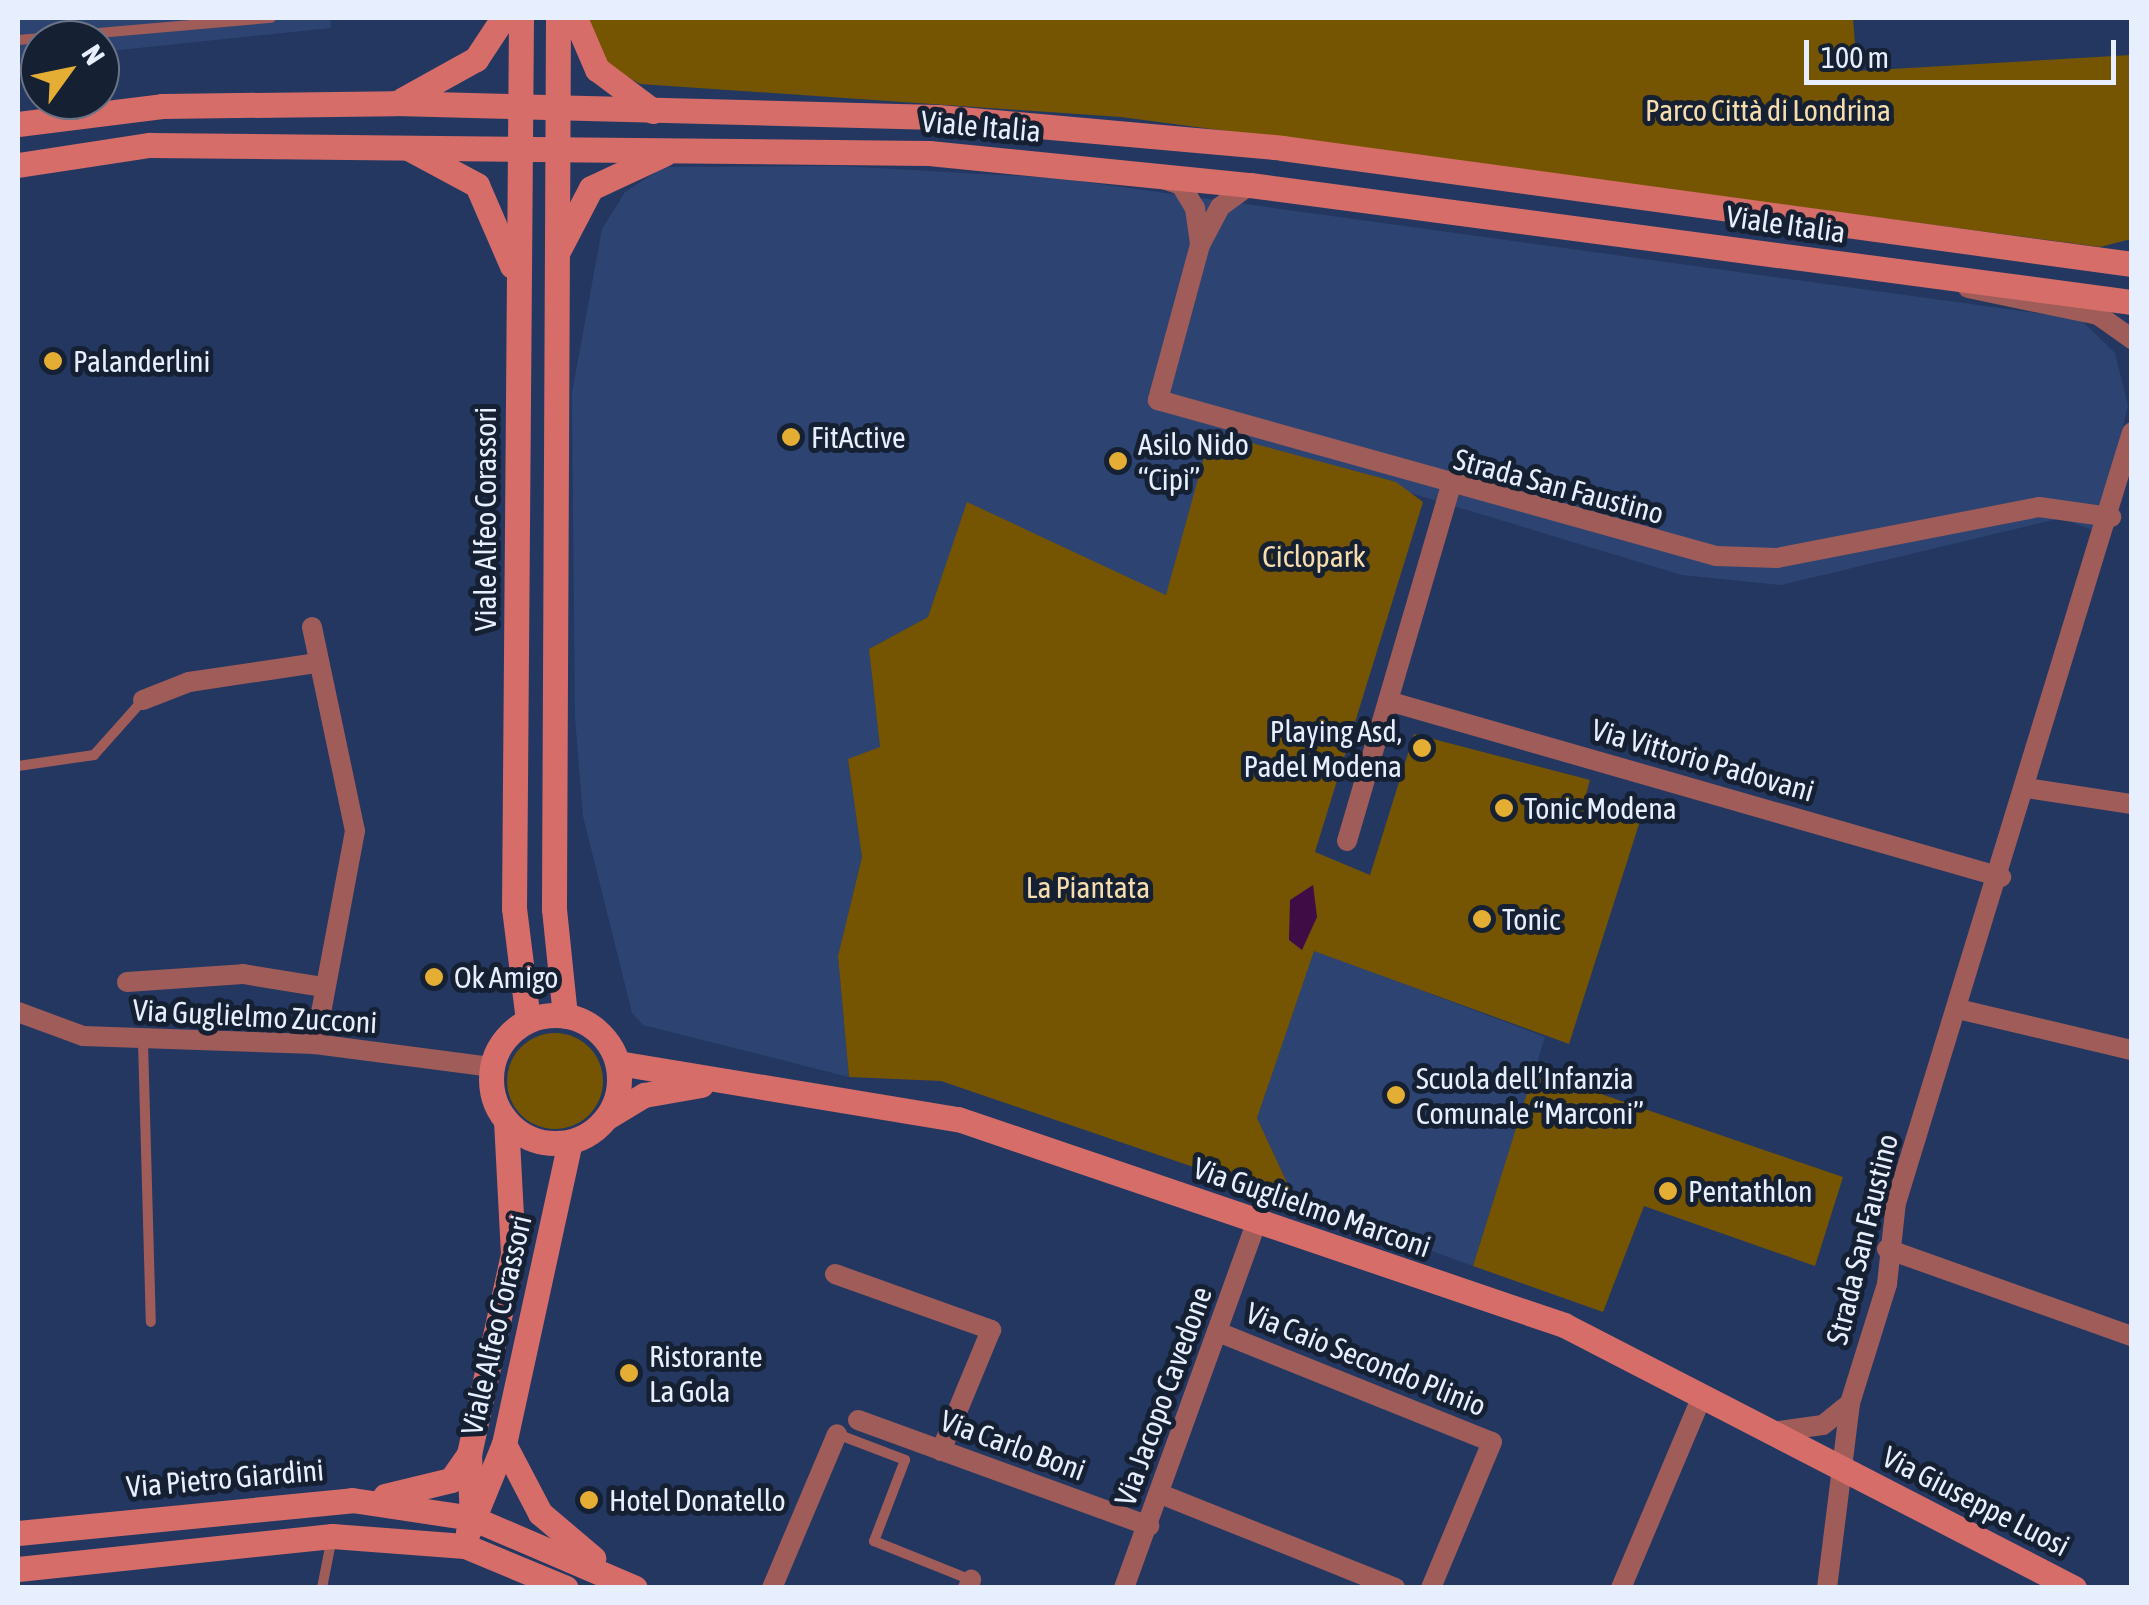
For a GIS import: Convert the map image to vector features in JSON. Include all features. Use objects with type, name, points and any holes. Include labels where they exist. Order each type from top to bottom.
[{"type":"street","points":[[18,124],[162,106],[395,103],[476,59],[503,18]]},
{"type":"street","name":"Viale Alfeo Corassori","points":[[520,18],[514,908],[528,1020]]},
{"type":"street","points":[[558,18],[551,266],[554,909],[565,1015]]},
{"type":"street","points":[[575,18],[596,69],[652,111]]},
{"type":"street","name":"Viale Italia","points":[[395,103],[938,117],[1282,148],[2132,264]]},
{"type":"street","points":[[392,142],[477,186],[510,254],[519,308]]},
{"type":"street","name":"Viale Italia","points":[[18,165],[149,145],[392,142],[929,154],[1250,184],[2132,302]]},
{"type":"street","points":[[551,266],[592,188],[622,166],[689,146]]},
{"type":"street","points":[[1149,174],[1181,186],[1200,245]]},
{"type":"street","name":"Strada San Faustino","points":[[1250,184],[1220,207],[1200,245],[1158,400],[1450,488],[1744,558],[2039,507],[2111,517]]},
{"type":"street","name":"Viale Italia","points":[[1933,276],[2098,315],[2132,338]]},
{"type":"street","name":"Strada San Faustino","points":[[1827,1588],[1848,1472],[1850,1403],[1882,1304],[1887,1250],[2111,517],[2132,432]]},
{"type":"street","points":[[1348,841],[1450,488]]},
{"type":"street","points":[[312,628],[316,663],[342,741],[355,831],[322,988],[316,1044]]},
{"type":"street","points":[[143,700],[189,682],[316,663]]},
{"type":"street","name":"Via Vittorio Padovani","points":[[1388,701],[2001,878]]},
{"type":"street","points":[[2027,788],[2132,804]]},
{"type":"street","points":[[127,982],[242,974],[322,988]]},
{"type":"street","points":[[1958,1010],[2132,1050]]},
{"type":"street","name":"Via Guglielmo Zucconi","points":[[18,1012],[83,1036],[143,1042],[316,1044],[492,1067]]},
{"type":"street","points":[[565,1015],[598,1031],[618,1063],[609,1116],[570,1142],[525,1136],[506,1122],[492,1067],[528,1020],[565,1015]]},
{"type":"street","name":"Via Guglielmo Marconi","points":[[618,1063],[958,1119],[1256,1224],[1564,1325],[1848,1472]]},
{"type":"street","name":"Via Guglielmo Marconi","points":[[609,1116],[644,1096],[730,1080]]},
{"type":"street","name":"Viale Alfeo Corassori","points":[[472,1518],[469,1454],[514,1254],[506,1122]]},
{"type":"street","name":"Viale Alfeo Corassori","points":[[464,1546],[504,1444],[570,1142]]},
{"type":"street","name":"Via Jacopo Cavedone","points":[[1124,1588],[1163,1495],[1256,1224]]},
{"type":"street","points":[[1887,1250],[2132,1336]]},
{"type":"street","points":[[835,1274],[991,1330],[940,1451]]},
{"type":"street","name":"Via Caio Secondo Plinio","points":[[1218,1332],[1492,1442],[1431,1588]]},
{"type":"street","points":[[1621,1588],[1702,1399]]},
{"type":"street","points":[[1766,1432],[1822,1425],[1850,1403]]},
{"type":"street","name":"Via Carlo Boni","points":[[858,1420],[1148,1526]]},
{"type":"street","points":[[772,1588],[837,1434]]},
{"type":"street","name":"Via Pietro Giardini","points":[[504,1444],[540,1513],[608,1571],[636,1588]]},
{"type":"street","name":"Viale Alfeo Corassori","points":[[352,1500],[436,1486],[469,1454]]},
{"type":"street","name":"Via Giuseppe Luosi","points":[[1848,1472],[2074,1588]]},
{"type":"street","points":[[1163,1495],[1395,1588]]},
{"type":"street","name":"Via Pietro Giardini","points":[[18,1533],[352,1500],[472,1518],[608,1571]]},
{"type":"street","points":[[18,1569],[332,1536],[464,1546],[566,1588]]},
{"type":"lane","points":[[18,40],[270,18]]},
{"type":"lane","points":[[18,766],[94,755],[143,700]]},
{"type":"lane","points":[[143,1042],[152,1322]]},
{"type":"lane","points":[[837,1434],[905,1460],[874,1541],[970,1584]]},
{"type":"lane","points":[[322,1588],[332,1536]]},
{"type":"shaded area","points":[[18,18],[330,18],[331,28],[120,50],[120,20],[20,20],[18,61]]},
{"type":"shaded area","points":[[840,166],[1056,178],[2080,319],[2115,353],[2128,406],[2095,531],[2061,518],[1781,585],[1682,575],[1212,433],[1166,596],[967,503],[928,617],[869,649],[880,747],[848,760],[862,857],[838,956],[849,1077],[643,1025],[632,1013],[583,816],[575,717],[572,393],[602,229],[625,192],[664,167]]},
{"type":"shaded area","points":[[1313,885],[1317,917],[1302,950],[1289,940],[1290,900]]},
{"type":"shaded area","name":"Scuola dell’Infanzia Comunale “Marconi”","points":[[1314,950],[1545,1037],[1473,1266],[1296,1202],[1257,1118]]},
{"type":"green space","name":"Parco Città di Londrina","points":[[586,18],[1853,18],[1857,71],[2131,55],[2131,239],[2100,247],[1121,117],[640,84],[603,63]]},
{"type":"green space","name":"La Piantata","points":[[1211,432],[1396,482],[1423,502],[1315,852],[1370,875],[1414,734],[1590,780],[1584,802],[1640,821],[1569,1044],[1314,951],[1257,1118],[1296,1202],[941,1081],[849,1077],[838,956],[862,857],[848,759],[880,747],[869,649],[928,617],[967,502],[1166,595]]},
{"type":"green space","points":[[555,1033],[573,1037],[589,1047],[599,1063],[603,1081],[599,1099],[589,1115],[573,1125],[555,1129],[537,1125],[521,1115],[511,1099],[507,1081],[511,1063],[521,1047],[537,1037]]},
{"type":"green space","name":"Pentathlon","points":[[1534,1071],[1843,1177],[1815,1266],[1644,1206],[1603,1312],[1473,1266]]},
{"type":"place","name":"Palanderlini","points":[[53,361]]},
{"type":"place","name":"FitActive","points":[[791,437]]},
{"type":"place","name":"Asilo Nido “Cipì”","points":[[1118,461]]},
{"type":"place","name":"Playing Asd, Padel Modena","points":[[1422,748]]},
{"type":"place","name":"Tonic Modena","points":[[1504,808]]},
{"type":"place","name":"Tonic","points":[[1482,919]]},
{"type":"place","name":"Ok Amigo","points":[[434,977]]},
{"type":"place","name":"Scuola dell’Infanzia Comunale “Marconi”","points":[[1396,1095]]},
{"type":"place","name":"Pentathlon","points":[[1668,1191]]},
{"type":"place","name":"Ristorante La Gola","points":[[629,1373]]},
{"type":"place","name":"Hotel Donatello","points":[[589,1500]]},
{"type":"park label","name":"Ciclopark","points":[[1314,556]]}]
